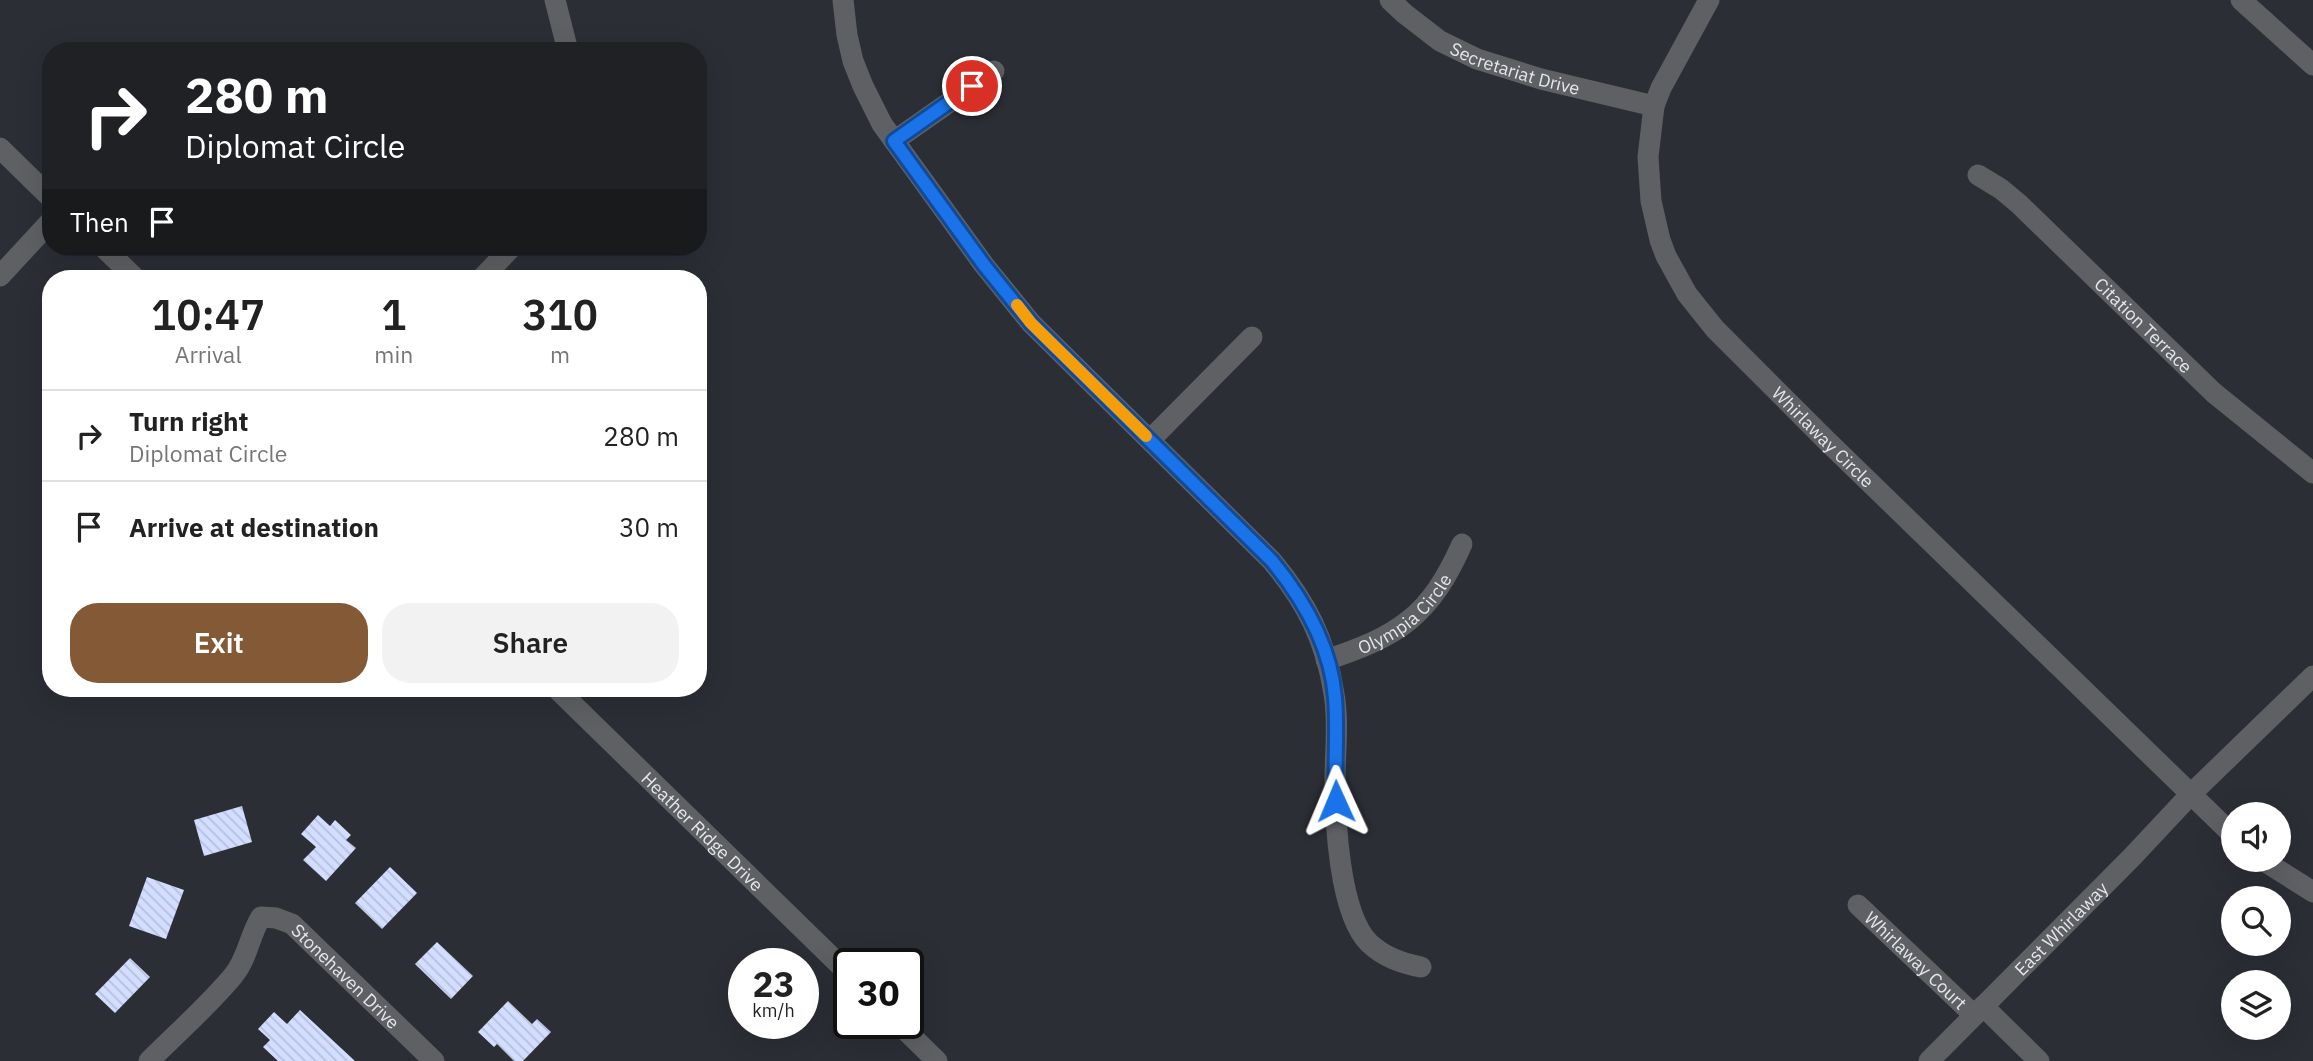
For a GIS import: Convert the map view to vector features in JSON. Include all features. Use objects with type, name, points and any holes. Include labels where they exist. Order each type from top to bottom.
[{"type":"street","points":[[555,0],[566,42]]},
{"type":"street","points":[[843,0],[847,36],[863,86],[894,141],[984,265],[1031,323],[1272,561],[1293,587],[1314,623],[1335,695],[1337,823],[1343,875],[1353,916],[1368,942],[1381,953],[1398,962],[1421,967]]},
{"type":"street","name":"Secretariat Drive","points":[[1390,0],[1440,41],[1477,59],[1541,79],[1654,106]]},
{"type":"street","name":"Whirlaway Circle","points":[[1709,0],[1670,68],[1654,106],[1648,157],[1651,201],[1666,256],[1687,294],[1700,313],[1826,440],[2221,823]]},
{"type":"street","points":[[2241,0],[2313,65]]},
{"type":"street","points":[[894,141],[994,71]]},
{"type":"street","points":[[0,148],[42,189]]},
{"type":"street","name":"Citation Terrace","points":[[1978,175],[2019,204],[2214,393],[2313,473]]},
{"type":"street","points":[[0,276],[42,231]]},
{"type":"street","points":[[112,256],[127,270]]},
{"type":"street","points":[[490,270],[503,256]]},
{"type":"street","points":[[1150,440],[1252,337]]},
{"type":"street","name":"Olympia Circle","points":[[1326,660],[1380,640],[1420,612],[1436,594],[1462,544]]},
{"type":"street","points":[[2191,794],[2313,676]]},
{"type":"street","name":"Heather Ridge Drive","points":[[565,697],[833,958]]},
{"type":"street","name":"East Whirlaway","points":[[1929,1061],[2191,794]]},
{"type":"street","points":[[2281,872],[2313,892]]},
{"type":"street","name":"Whirlaway Court","points":[[1858,905],[2039,1061]]},
{"type":"street","name":"Stonehaven Drive","points":[[149,1061],[234,975],[245,957],[254,929],[261,918],[276,918],[292,924],[434,1061]]},
{"type":"street","points":[[914,1039],[937,1061]]},
{"type":"building","points":[[242,806],[252,842],[204,856],[194,820]]},
{"type":"building","points":[[318,815],[330,826],[335,820],[351,835],[346,840],[356,848],[326,881],[303,860],[316,847],[301,834]]},
{"type":"building","points":[[390,867],[417,893],[382,929],[355,903]]},
{"type":"building","points":[[147,877],[184,890],[166,939],[129,926]]},
{"type":"building","points":[[437,942],[473,976],[451,999],[415,964]]},
{"type":"building","points":[[130,958],[150,977],[115,1013],[95,994]]},
{"type":"building","points":[[508,1001],[532,1024],[537,1019],[551,1032],[523,1061],[514,1061],[497,1044],[494,1047],[478,1032]]},
{"type":"building","points":[[300,1010],[355,1061],[278,1061],[263,1047],[270,1040],[258,1029],[274,1012],[287,1024]]},
{"type":"slow traffic","points":[[1017,305],[1031,323],[1146,436]]},
{"type":"route","points":[[972,86],[894,141],[984,265],[1031,323],[1272,561],[1304,603],[1314,623],[1335,695],[1336,801]]}]
